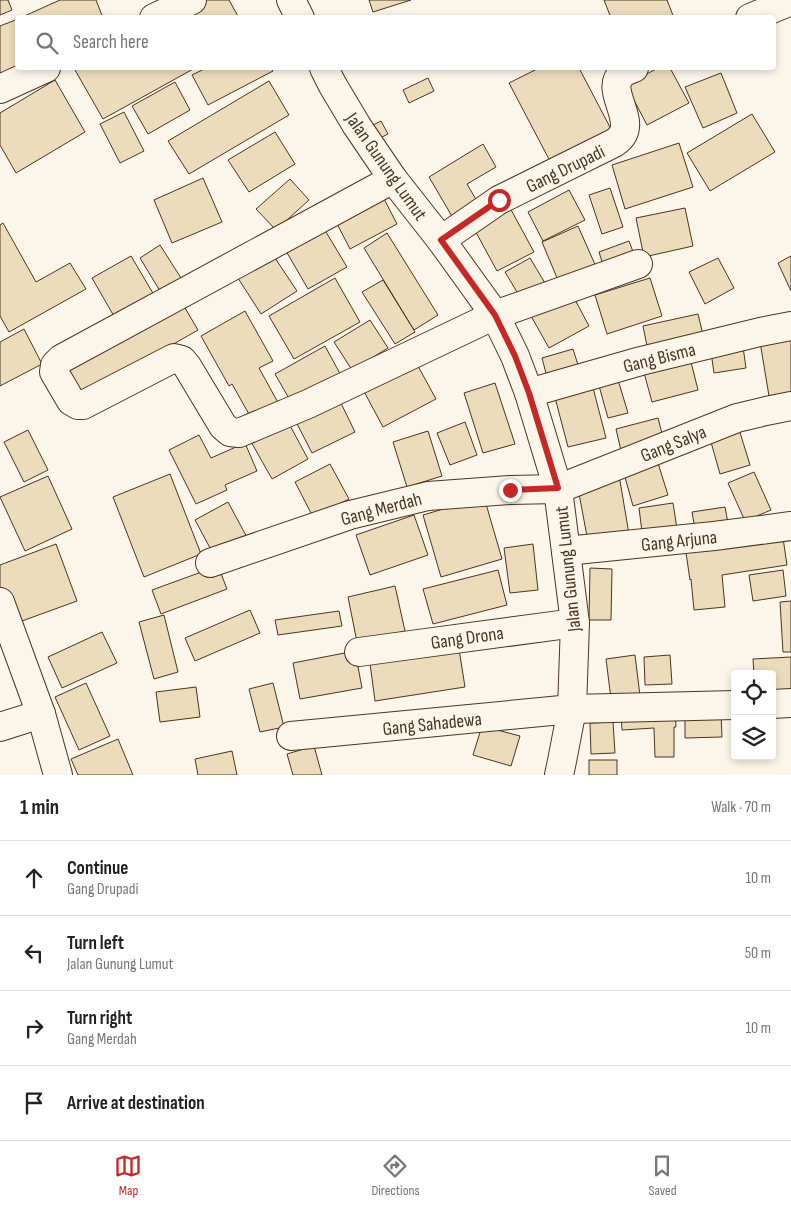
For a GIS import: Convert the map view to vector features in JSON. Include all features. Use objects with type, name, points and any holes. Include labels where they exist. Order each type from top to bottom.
[{"type":"street","points":[[160,15],[192,0]]},
{"type":"street","points":[[291,0],[298,15]]},
{"type":"street","points":[[757,15],[791,1]]},
{"type":"street","points":[[0,89],[42,70]]},
{"type":"street","name":"Jalan Gunung Lumut","points":[[325,70],[357,126],[393,179],[441,240],[495,315],[515,356],[529,393],[558,488],[575,623],[572,709],[558,775]]},
{"type":"street","name":"Gang Drupadi","points":[[441,240],[499,200],[614,143],[623,135],[625,124],[624,112],[617,92],[617,82],[622,74],[630,70]]},
{"type":"street","points":[[393,179],[61,359],[55,365],[54,372],[71,401],[78,405],[83,404],[174,358],[182,360],[187,366],[223,426],[230,432],[239,433],[308,404],[495,315],[638,264]]},
{"type":"street","name":"Gang Bisma","points":[[529,393],[641,361],[791,326]]},
{"type":"street","name":"Gang Salya","points":[[558,488],[737,418],[791,406]]},
{"type":"street","name":"Gang Merdah","points":[[210,563],[350,515],[428,496],[558,488]]},
{"type":"street","name":"Gang Arjuna","points":[[566,551],[791,526]]},
{"type":"street","points":[[0,602],[41,714],[58,775]]},
{"type":"street","name":"Gang Drona","points":[[359,652],[575,623]]},
{"type":"street","points":[[776,704],[791,703]]},
{"type":"street","points":[[572,709],[731,705]]},
{"type":"street","name":"Gang Sahadewa","points":[[291,736],[572,709]]},
{"type":"street","points":[[0,727],[41,714]]},
{"type":"building","points":[[0,0],[8,0],[12,10],[0,15]]},
{"type":"building","points":[[60,0],[96,0],[102,15],[27,15]]},
{"type":"building","points":[[200,0],[229,0],[237,15],[174,15]]},
{"type":"building","points":[[369,0],[411,0],[373,12]]},
{"type":"building","points":[[604,0],[667,0],[673,15],[610,15]]},
{"type":"building","points":[[15,20],[16,70],[0,83],[0,26]]},
{"type":"building","points":[[75,70],[191,70],[103,119]]},
{"type":"building","points":[[202,70],[273,71],[208,105],[192,75]]},
{"type":"building","points":[[535,70],[580,70],[612,131],[551,163],[509,83]]},
{"type":"building","points":[[654,70],[671,70],[689,103],[647,125],[626,85]]},
{"type":"building","points":[[721,73],[737,113],[703,128],[685,87]]},
{"type":"building","points":[[428,78],[434,91],[409,103],[403,90]]},
{"type":"building","points":[[55,80],[85,132],[16,173],[0,145],[0,113]]},
{"type":"building","points":[[269,81],[289,115],[189,174],[168,141]]},
{"type":"building","points":[[175,82],[190,110],[148,134],[132,106]]},
{"type":"building","points":[[124,112],[144,151],[120,163],[100,124]]},
{"type":"building","points":[[752,114],[775,152],[710,191],[687,153]]},
{"type":"building","points":[[381,121],[388,134],[380,138],[373,125]]},
{"type":"building","points":[[275,132],[295,164],[249,192],[228,160]]},
{"type":"building","points":[[679,143],[693,187],[625,209],[612,165]]},
{"type":"building","points":[[483,144],[496,167],[467,184],[478,203],[453,218],[429,177]]},
{"type":"building","points":[[203,178],[222,222],[172,243],[154,200]]},
{"type":"building","points":[[290,179],[309,200],[276,230],[256,209]]},
{"type":"building","points":[[610,188],[623,227],[602,234],[589,195]]},
{"type":"building","points":[[569,190],[585,220],[543,241],[528,212]]},
{"type":"building","points":[[380,191],[397,224],[350,249],[333,216]]},
{"type":"building","points":[[509,206],[534,252],[497,271],[472,225]]},
{"type":"building","points":[[685,208],[693,246],[644,257],[636,218]]},
{"type":"building","points":[[320,222],[347,267],[308,289],[282,244]]},
{"type":"building","points":[[3,223],[36,282],[70,263],[86,289],[9,332],[0,316],[0,225]]},
{"type":"building","points":[[578,226],[597,269],[560,285],[542,242]]},
{"type":"building","points":[[387,233],[438,315],[414,330],[364,248]]},
{"type":"building","points":[[629,241],[635,257],[604,268],[599,252]]},
{"type":"building","points":[[160,245],[181,278],[160,291],[140,258]]},
{"type":"building","points":[[271,252],[297,291],[261,314],[236,275]]},
{"type":"building","points":[[131,256],[154,295],[115,318],[92,278]]},
{"type":"building","points":[[791,256],[791,291],[778,263]]},
{"type":"building","points":[[530,258],[548,288],[523,302],[505,272]]},
{"type":"building","points":[[718,258],[734,288],[705,304],[689,272]]},
{"type":"building","points":[[335,278],[360,322],[294,359],[269,316]]},
{"type":"building","points":[[650,278],[662,316],[607,334],[595,295]]},
{"type":"building","points":[[383,280],[415,332],[395,344],[362,292]]},
{"type":"building","points":[[572,294],[589,326],[549,348],[531,316]]},
{"type":"building","points":[[178,296],[198,330],[81,397],[62,364]]},
{"type":"building","points":[[245,311],[273,361],[259,368],[281,408],[254,423],[232,384],[229,386],[201,336]]},
{"type":"building","points":[[698,314],[704,339],[648,351],[643,326]]},
{"type":"building","points":[[370,320],[388,348],[352,370],[334,342]]},
{"type":"building","points":[[24,329],[42,364],[0,386],[0,342]]},
{"type":"building","points":[[791,336],[791,392],[769,396],[760,342]]},
{"type":"building","points":[[325,346],[344,381],[295,409],[275,374]]},
{"type":"building","points":[[743,347],[746,368],[714,373],[711,352]]},
{"type":"building","points":[[573,349],[580,371],[548,381],[542,358]]},
{"type":"building","points":[[413,357],[436,399],[383,427],[360,384]]},
{"type":"building","points":[[690,358],[698,390],[652,402],[643,369]]},
{"type":"building","points":[[615,370],[628,413],[608,418],[596,375]]},
{"type":"building","points":[[591,380],[606,438],[568,447],[553,390]]},
{"type":"building","points":[[495,383],[515,444],[483,453],[464,393]]},
{"type":"building","points":[[337,395],[355,432],[312,453],[293,416]]},
{"type":"building","points":[[658,418],[665,445],[622,455],[616,429]]},
{"type":"building","points":[[287,420],[308,459],[272,479],[250,440]]},
{"type":"building","points":[[465,422],[477,455],[450,465],[437,433]]},
{"type":"building","points":[[738,426],[750,465],[720,474],[709,435]]},
{"type":"building","points":[[28,430],[48,470],[24,482],[4,442]]},
{"type":"building","points":[[428,431],[442,476],[407,487],[393,442]]},
{"type":"building","points":[[199,435],[211,458],[245,443],[257,471],[225,485],[227,490],[196,504],[169,450]]},
{"type":"building","points":[[657,460],[668,495],[633,506],[623,470]]},
{"type":"building","points":[[330,464],[349,499],[313,517],[295,482]]},
{"type":"building","points":[[754,472],[771,510],[745,521],[728,483]]},
{"type":"building","points":[[170,474],[201,554],[144,577],[113,497]]},
{"type":"building","points":[[619,475],[630,540],[589,547],[577,483]]},
{"type":"building","points":[[48,476],[72,529],[25,551],[0,497]]},
{"type":"building","points":[[484,497],[502,559],[441,577],[423,515]]},
{"type":"building","points":[[228,502],[249,541],[216,559],[195,520]]},
{"type":"building","points":[[673,503],[678,535],[643,540],[639,508]]},
{"type":"building","points":[[725,507],[728,523],[695,529],[692,512]]},
{"type":"building","points":[[414,515],[428,555],[370,575],[356,535]]},
{"type":"building","points":[[782,531],[787,565],[722,575],[725,607],[694,610],[685,546]]},
{"type":"building","points":[[56,544],[77,601],[11,625],[0,593],[0,565]]},
{"type":"building","points":[[533,544],[538,590],[510,593],[504,548]]},
{"type":"building","points":[[218,566],[227,589],[161,614],[152,590]]},
{"type":"building","points":[[590,568],[612,569],[611,620],[589,620]]},
{"type":"building","points":[[498,570],[507,605],[433,624],[423,589]]},
{"type":"building","points":[[783,570],[786,596],[753,601],[749,575]]},
{"type":"building","points":[[395,586],[405,631],[357,642],[348,597]]},
{"type":"building","points":[[791,601],[791,652],[783,652],[780,602]]},
{"type":"building","points":[[250,610],[260,633],[195,661],[185,638]]},
{"type":"building","points":[[339,611],[342,626],[278,635],[275,620]]},
{"type":"building","points":[[164,615],[178,672],[154,679],[139,622]]},
{"type":"building","points":[[102,632],[117,663],[62,688],[48,657]]},
{"type":"building","points":[[458,643],[465,687],[375,701],[369,656]]},
{"type":"building","points":[[355,651],[362,688],[300,699],[293,663]]},
{"type":"building","points":[[635,655],[640,696],[611,699],[606,659]]},
{"type":"building","points":[[670,655],[672,684],[645,685],[644,657]]},
{"type":"building","points":[[791,657],[791,698],[776,699],[776,670],[754,670],[753,659]]},
{"type":"building","points":[[86,683],[110,736],[79,750],[55,697]]},
{"type":"building","points":[[273,683],[284,727],[260,732],[249,689]]},
{"type":"building","points":[[196,687],[200,717],[160,722],[156,692]]},
{"type":"building","points":[[675,709],[674,757],[655,757],[654,728],[622,730],[621,711]]},
{"type":"building","points":[[721,712],[722,737],[685,738],[685,714]]},
{"type":"building","points":[[613,722],[615,753],[591,754],[590,723]]},
{"type":"building","points":[[482,726],[520,736],[511,766],[473,755]]},
{"type":"building","points":[[118,739],[133,775],[78,775],[71,759]]},
{"type":"building","points":[[314,746],[322,775],[293,775],[287,754]]},
{"type":"building","points":[[232,751],[237,775],[198,775],[195,759]]},
{"type":"building","points":[[589,760],[617,760],[617,775],[589,775]]},
{"type":"route","points":[[499,200],[441,240],[495,315],[515,356],[529,393],[558,488],[510,490]]}]
